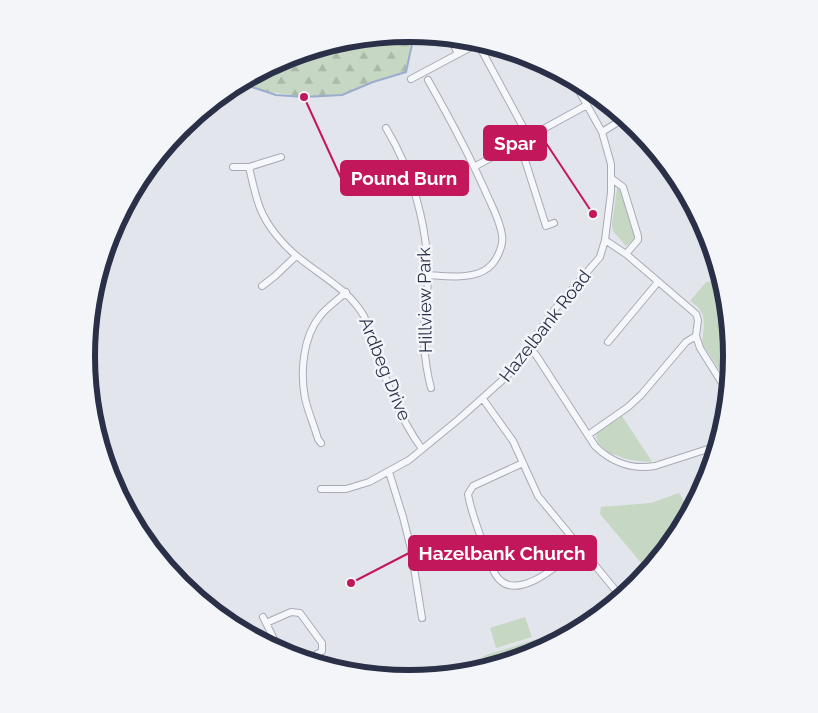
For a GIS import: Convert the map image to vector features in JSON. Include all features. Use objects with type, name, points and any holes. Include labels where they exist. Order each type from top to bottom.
[{"type":"street","points":[[455,46],[458,54]]},
{"type":"street","points":[[411,79],[468,49]]},
{"type":"street","points":[[482,51],[529,138]]},
{"type":"street","points":[[428,80],[474,168],[497,217],[503,236],[496,258],[488,269],[476,274],[463,276],[428,276]]},
{"type":"street","name":"Hazelbank Road","points":[[320,489],[346,489],[360,486],[389,472],[409,460],[483,399],[507,376],[555,309],[600,257],[605,240],[612,179],[610,154],[602,132],[580,93]]},
{"type":"street","points":[[474,168],[587,106]]},
{"type":"street","points":[[602,132],[618,122]]},
{"type":"street","name":"Hillview Park","points":[[386,128],[396,144],[407,169],[419,208],[428,276],[424,342],[431,388]]},
{"type":"street","points":[[517,144],[524,157],[546,226],[554,223]]},
{"type":"street","points":[[233,167],[249,167],[281,157]]},
{"type":"street","name":"Ardbeg Drive","points":[[249,167],[260,209],[275,233],[296,256],[346,292],[364,316],[393,399],[422,449]]},
{"type":"street","points":[[612,179],[623,187],[638,236],[638,240],[626,254]]},
{"type":"street","points":[[605,240],[626,254],[696,314],[698,320],[696,336],[700,348],[721,382]]},
{"type":"street","points":[[262,286],[276,276],[296,256]]},
{"type":"street","points":[[608,342],[658,282]]},
{"type":"street","points":[[322,443],[318,438],[305,398],[302,375],[305,352],[310,334],[320,316],[346,292]]},
{"type":"street","points":[[588,434],[628,407],[641,395],[686,342],[696,336]]},
{"type":"street","points":[[529,347],[595,446],[604,454],[624,464],[645,468],[709,449]]},
{"type":"street","points":[[483,399],[513,441],[538,496],[617,592]]},
{"type":"street","points":[[522,463],[473,486],[468,494],[470,506],[490,564],[497,578],[506,585],[519,586],[554,569],[581,547]]},
{"type":"street","points":[[389,472],[405,525],[422,618]]},
{"type":"street","points":[[271,639],[265,620],[291,612],[300,613],[322,643],[322,651],[314,656]]},
{"type":"green space","points":[[412,42],[406,72],[373,82],[342,95],[304,97],[264,91],[251,85],[289,66],[308,59],[368,45]]},
{"type":"green space","points":[[617,188],[621,189],[635,235],[635,239],[626,246],[613,231],[612,224]]},
{"type":"green space","points":[[714,281],[717,295],[722,336],[722,374],[702,343],[703,315],[698,307],[690,301],[706,282]]},
{"type":"green space","points":[[622,416],[651,462],[629,460],[610,454],[598,443],[597,433]]},
{"type":"green space","points":[[679,493],[686,505],[670,531],[643,566],[600,514],[601,507],[651,503]]},
{"type":"green space","points":[[525,617],[532,637],[496,648],[490,628]]},
{"type":"green space","points":[[558,632],[510,654],[485,661],[483,656]]},
{"type":"waterway","points":[[250,86],[276,95],[304,97],[342,95],[373,82],[406,72],[412,42]]},
{"type":"place","name":"Pound Burn","points":[[304,97]]},
{"type":"place","name":"Spar","points":[[593,214]]},
{"type":"place","name":"Hazelbank Church","points":[[351,583]]}]
